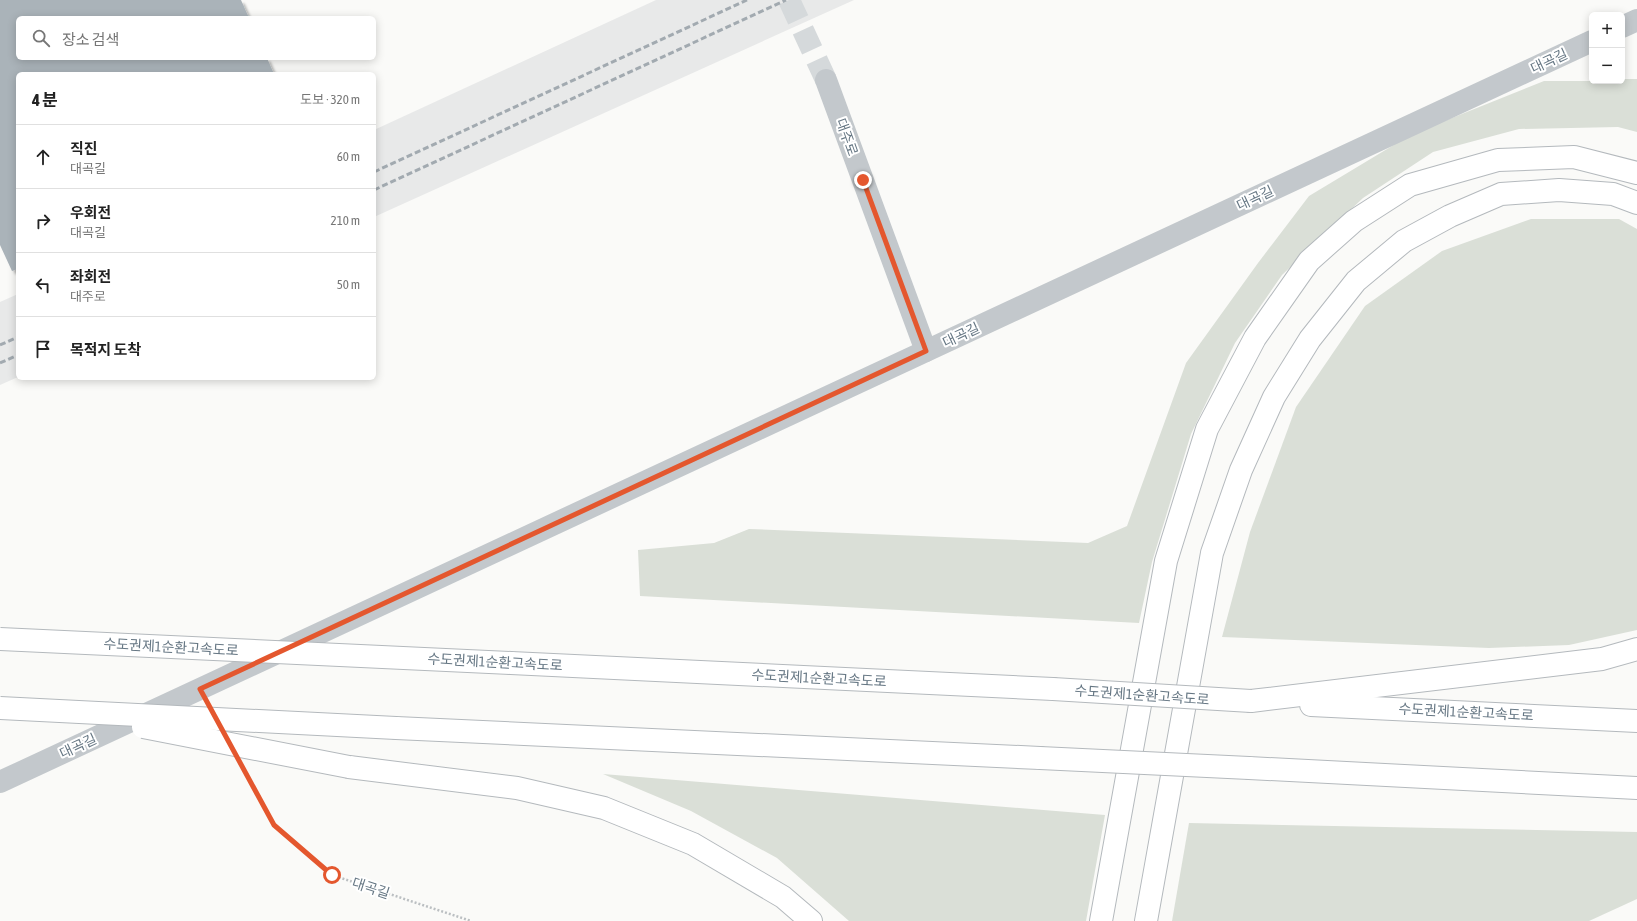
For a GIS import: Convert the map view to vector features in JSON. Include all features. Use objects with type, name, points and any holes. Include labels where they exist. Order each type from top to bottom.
[{"type":"highway","points":[[1101,921],[1166,561],[1207,429],[1255,338],[1309,261],[1354,221],[1410,185],[1498,160],[1574,157],[1637,173]]},
{"type":"highway","points":[[1146,921],[1212,553],[1241,470],[1274,397],[1310,339],[1356,281],[1404,241],[1450,216],[1501,194],[1559,190],[1613,194],[1637,202]]},
{"type":"highway","name":"수도권제1순환고속도로","points":[[0,638],[1053,689],[1251,702],[1637,721]]},
{"type":"highway","points":[[1251,702],[1602,658],[1637,649]]},
{"type":"highway","points":[[0,708],[1637,788]]},
{"type":"highway","points":[[71,712],[349,768],[517,788],[604,808],[693,844],[783,897],[811,921]]},
{"type":"street","points":[[1625,26],[1637,20]]},
{"type":"street","name":"대곡길","points":[[0,782],[1589,42]]},
{"type":"street","name":"대주로","points":[[826,80],[926,351]]},
{"type":"path","name":"대곡길","points":[[244,771],[274,825],[332,875],[471,921]]},
{"type":"shaded area","points":[[656,0],[854,0],[376,216],[376,129]]},
{"type":"shaded area","points":[[1625,79],[1637,79],[1637,132],[1618,127],[1519,129],[1433,152],[1363,198],[1282,275],[1235,343],[1191,434],[1152,562],[1139,623],[640,596],[638,550],[714,543],[749,529],[1088,543],[1127,526],[1186,363],[1258,263],[1309,196],[1412,134],[1544,81],[1589,81],[1589,84],[1625,84]]},
{"type":"shaded area","points":[[1531,219],[1619,219],[1637,229],[1637,630],[1569,645],[1489,648],[1222,637],[1250,532],[1296,407],[1365,306],[1442,251]]},
{"type":"shaded area","points":[[16,295],[16,378],[0,385],[0,302]]},
{"type":"shaded area","points":[[603,774],[1105,815],[1086,921],[849,921],[777,858],[691,811]]},
{"type":"shaded area","points":[[1189,823],[1637,832],[1637,899],[1589,921],[1172,921]]},
{"type":"building","points":[[0,0],[241,0],[248,16],[16,16],[16,60],[268,60],[273,72],[16,72],[16,270],[12,271],[0,245]]},
{"type":"tunnel","points":[[789,0],[826,80]]},
{"type":"railway","points":[[376,171],[747,0]]},
{"type":"railway","points":[[376,189],[786,0]]},
{"type":"railway","points":[[0,345],[16,338]]},
{"type":"railway","points":[[0,363],[16,356]]},
{"type":"route","points":[[332,875],[274,825],[200,689],[926,351],[863,180]]}]
